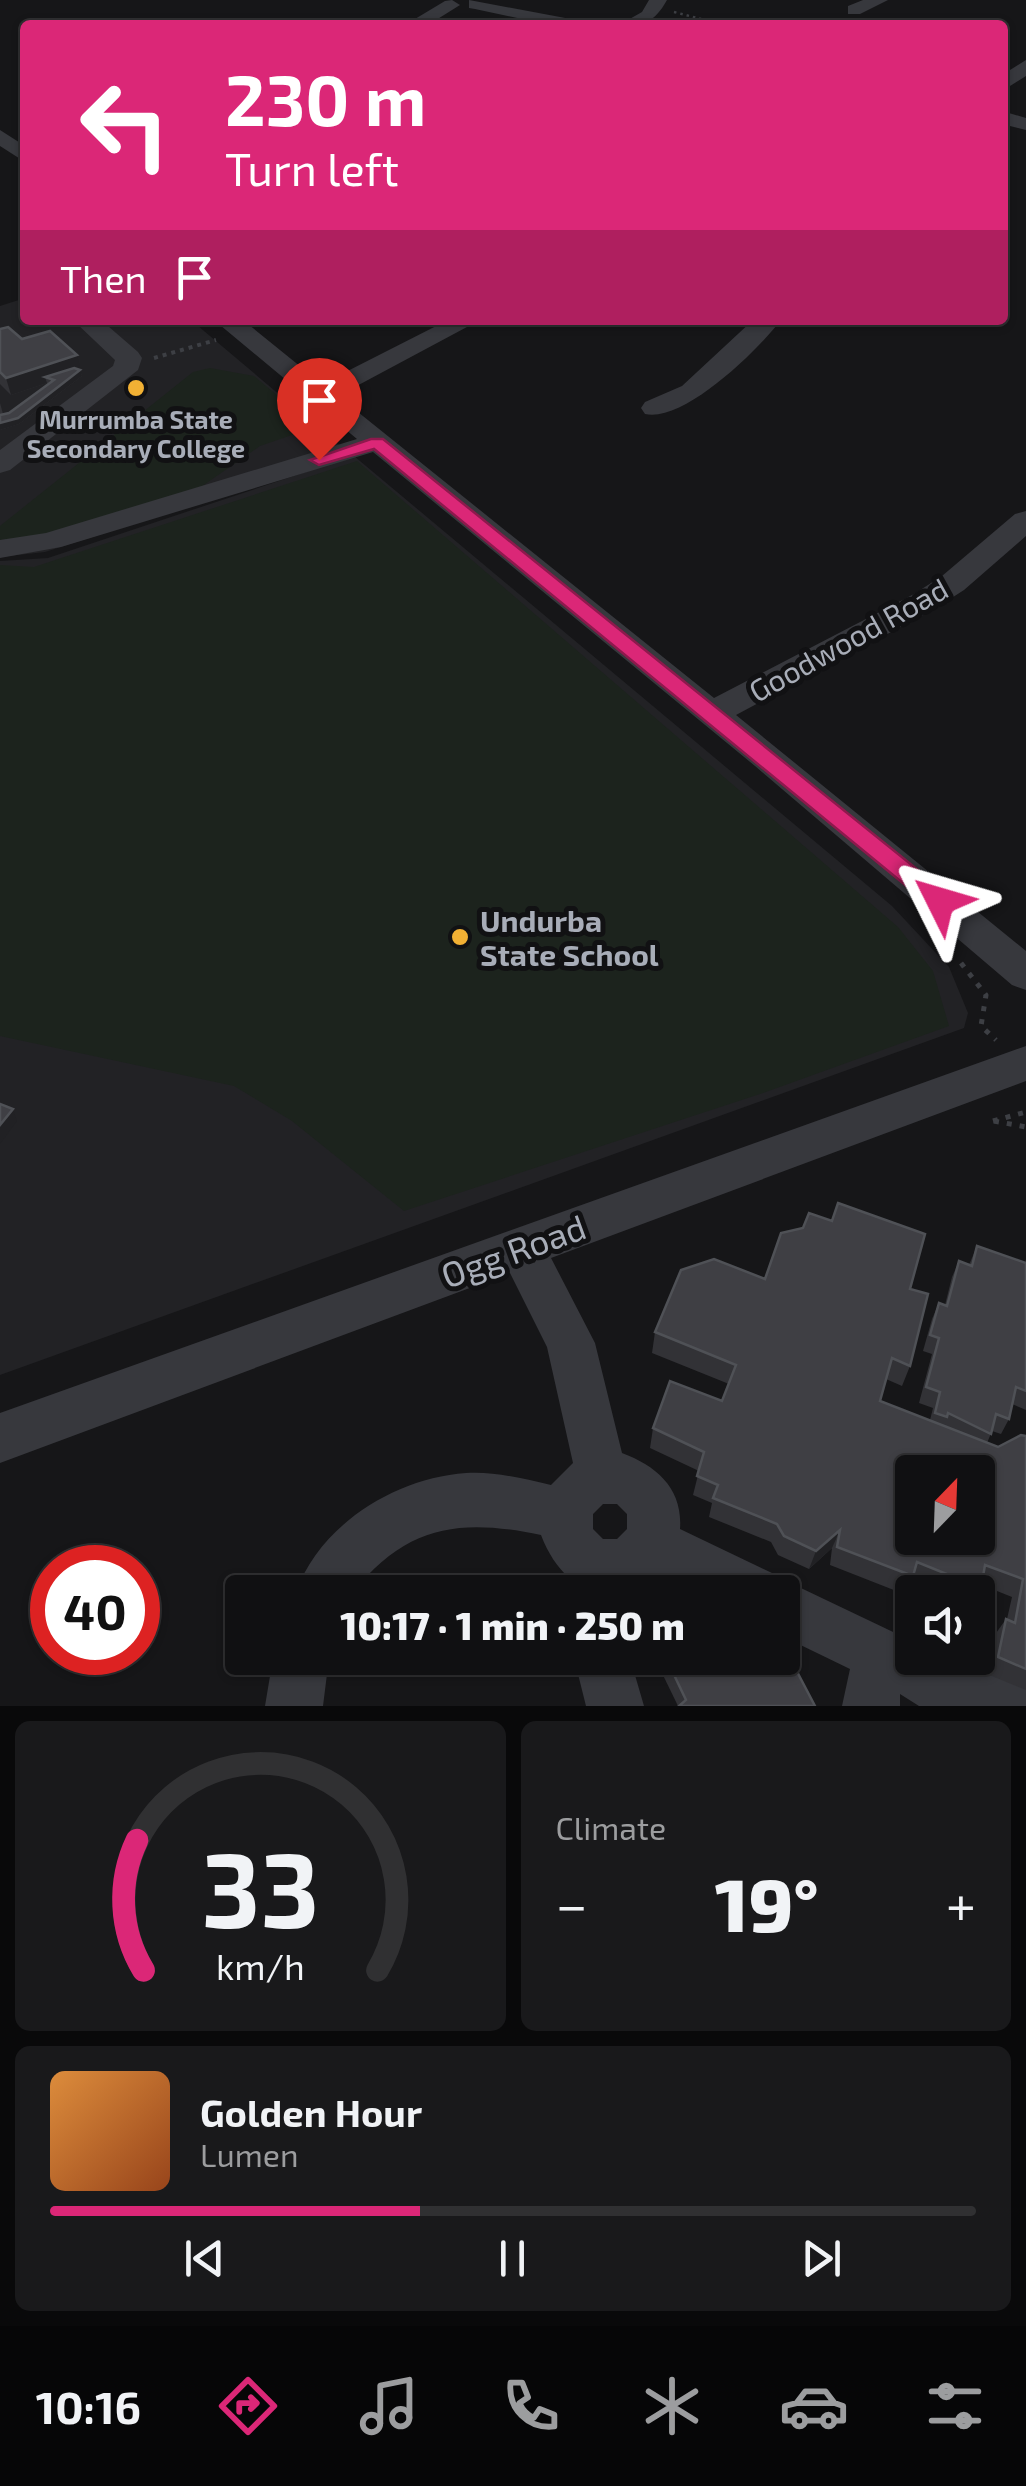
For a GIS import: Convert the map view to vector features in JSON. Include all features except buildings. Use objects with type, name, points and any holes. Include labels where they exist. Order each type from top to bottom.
[{"type":"street","points":[[854,10],[879,0]]},
{"type":"street","points":[[422,20],[448,3],[476,2],[554,20]]},
{"type":"street","points":[[635,20],[656,5]]},
{"type":"street","points":[[0,136],[20,152]]},
{"type":"street","points":[[0,464],[126,370],[129,358],[92,325]]},
{"type":"street","points":[[233,325],[712,713],[1026,974]]},
{"type":"street","points":[[320,396],[457,325]]},
{"type":"street","points":[[655,408],[691,392],[763,325]]},
{"type":"street","points":[[0,549],[50,541],[377,442]]},
{"type":"street","name":"Goodwood Road","points":[[712,713],[925,601],[953,583],[1026,520]]},
{"type":"street","name":"Ogg Road","points":[[0,1438],[1026,1063]]},
{"type":"street","points":[[521,1247],[571,1343],[584,1496],[568,1535],[586,1559],[662,1575]]},
{"type":"street","points":[[336,1575],[356,1550],[410,1514],[465,1500],[584,1496],[625,1480],[648,1500],[653,1514],[619,1567]]},
{"type":"street","points":[[800,1621],[877,1681],[929,1678],[954,1703],[976,1683],[992,1682],[1026,1694]]},
{"type":"street","points":[[294,1706],[299,1675]]},
{"type":"street","points":[[607,1675],[615,1706]]},
{"type":"path","points":[[656,5],[707,20]]},
{"type":"path","points":[[1026,1112],[993,1121],[1026,1127]]},
{"type":"shaded area","name":"Murrumba State Secondary College","points":[[20,300],[20,325],[197,325],[351,455],[45,552],[0,557],[0,306]]},
{"type":"shaded area","points":[[210,368],[254,376],[315,427],[260,446],[198,489],[44,537],[0,540],[0,526],[193,372]]},
{"type":"shaded area","name":"Undurba State School","points":[[354,456],[892,906],[949,967],[968,1013],[964,1028],[0,1375],[0,561],[48,558]]},
{"type":"shaded area","name":"Undurba State School","points":[[357,461],[898,927],[933,971],[949,1026],[763,1093],[404,1211],[292,1121],[234,1086],[0,1036],[0,565],[34,567]]},
{"type":"place","name":"Murrumba State Secondary College","points":[[136,388]]},
{"type":"place","name":"Undurba State School","points":[[460,937]]},
{"type":"route","points":[[319,460],[377,442],[940,901]]}]
